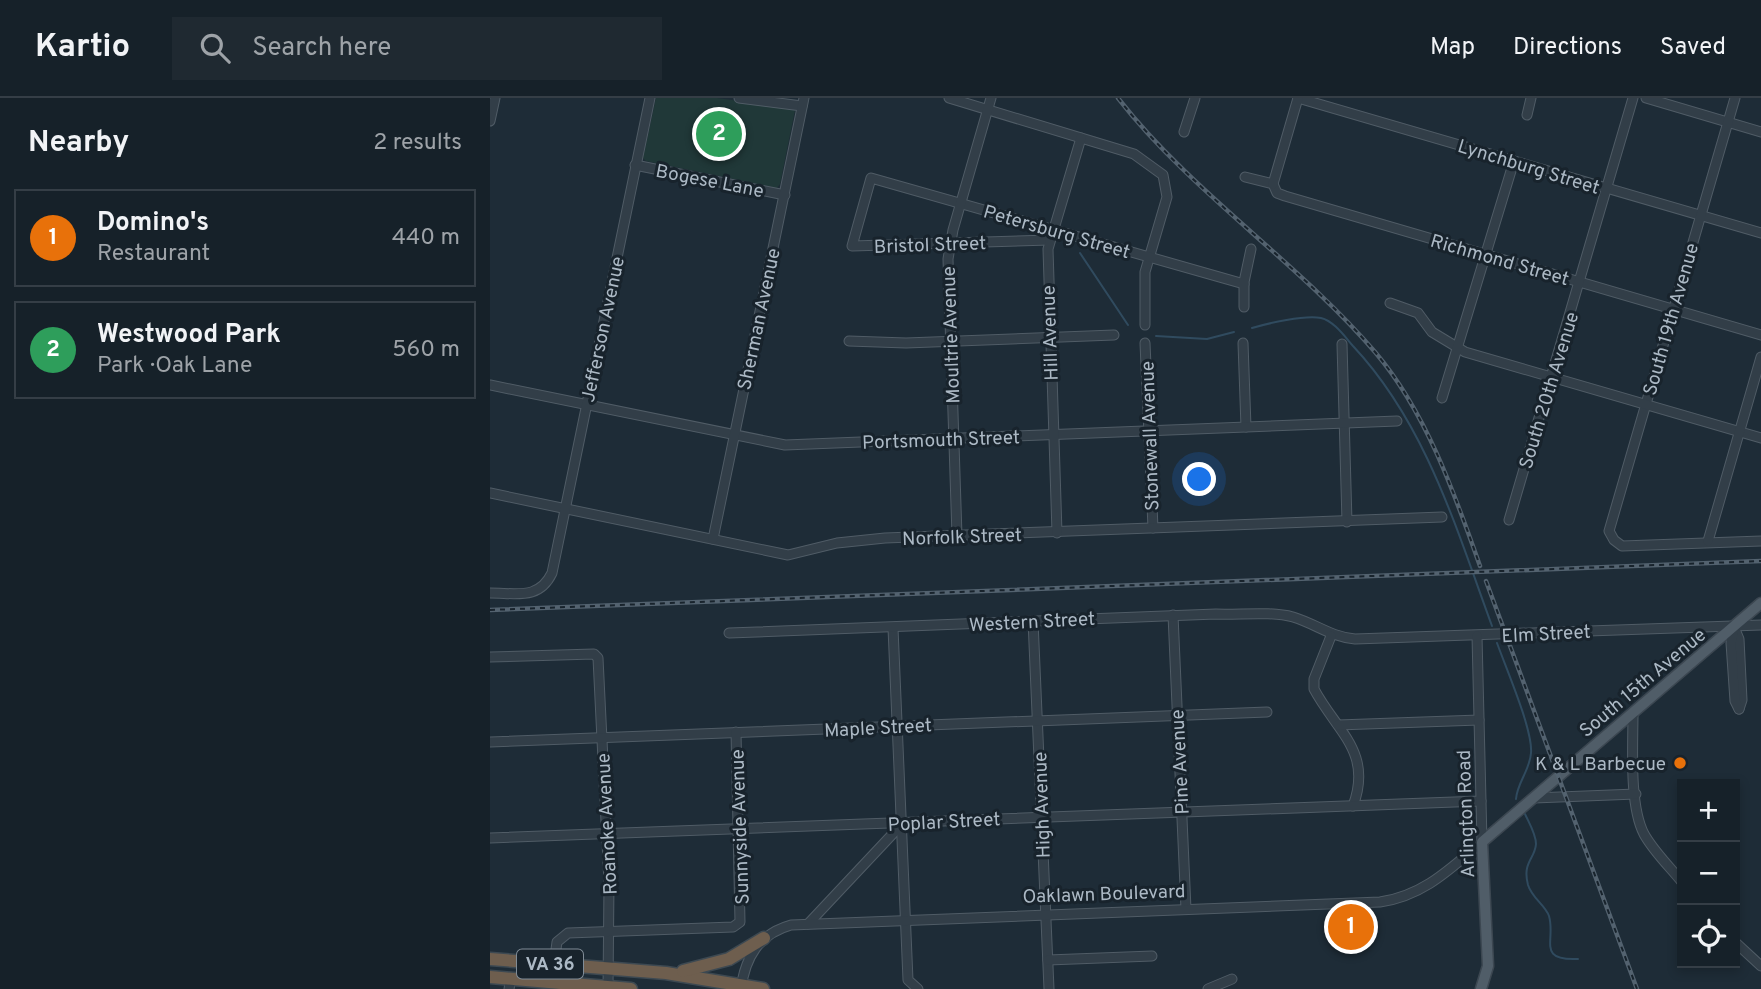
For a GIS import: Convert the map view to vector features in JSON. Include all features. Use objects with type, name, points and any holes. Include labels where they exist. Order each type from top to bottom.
[{"type":"highway","points":[[666,973],[703,968],[729,959],[764,938]]},
{"type":"highway","name":"VA 36","points":[[490,959],[666,973],[763,989]]},
{"type":"highway","name":"VA 36","points":[[490,977],[510,984],[631,989]]},
{"type":"main road","name":"South 15th Avenue","points":[[1482,842],[1761,603]]},
{"type":"main road","name":"Arlington Road","points":[[1481,989],[1488,967],[1482,842]]},
{"type":"street","points":[[490,121],[495,98]]},
{"type":"street","name":"Jefferson Avenue","points":[[490,593],[542,590],[552,573],[650,98]]},
{"type":"street","points":[[739,98],[803,102]]},
{"type":"street","points":[[949,98],[1134,155],[1159,170],[1166,181],[1167,197],[1148,257],[1144,282],[1144,325]]},
{"type":"street","name":"Moultrie Avenue","points":[[957,536],[947,274],[949,244],[991,98]]},
{"type":"street","points":[[1184,132],[1195,98]]},
{"type":"street","points":[[1273,184],[1298,98]]},
{"type":"street","name":"Lynchburg Street","points":[[1298,98],[1761,233]]},
{"type":"street","points":[[1527,115],[1531,98]]},
{"type":"street","name":"South 20th Avenue","points":[[1509,520],[1633,98]]},
{"type":"street","points":[[1646,98],[1761,132]]},
{"type":"street","name":"South 19th Avenue","points":[[1708,541],[1622,546],[1614,540],[1609,525],[1735,98]]},
{"type":"street","name":"Sherman Avenue","points":[[713,539],[803,102]]},
{"type":"street","name":"Hill Avenue","points":[[1057,533],[1049,337],[1050,240],[1081,138]]},
{"type":"street","points":[[1441,398],[1514,161]]},
{"type":"street","name":"Bogese Lane","points":[[635,165],[785,195]]},
{"type":"street","name":"Richmond Street","points":[[1245,177],[1273,184],[1277,193],[1286,196],[1761,335]]},
{"type":"street","name":"Petersburg Street","points":[[852,246],[871,178],[1244,284]]},
{"type":"street","name":"Bristol Street","points":[[852,246],[1050,240]]},
{"type":"street","points":[[1244,307],[1244,284],[1251,249]]},
{"type":"street","points":[[1390,303],[1418,313],[1432,332],[1457,347],[1761,438]]},
{"type":"street","points":[[849,341],[951,341],[1114,335]]},
{"type":"street","name":"Stonewall Avenue","points":[[1146,343],[1153,528]]},
{"type":"street","points":[[1243,343],[1246,427]]},
{"type":"street","points":[[1342,344],[1347,522]]},
{"type":"street","points":[[1761,357],[1708,541],[1761,541]]},
{"type":"street","name":"Portsmouth Street","points":[[490,385],[792,445],[1397,421]]},
{"type":"street","name":"Norfolk Street","points":[[490,493],[788,555],[855,541],[1442,517]]},
{"type":"street","name":"Western Street","points":[[729,633],[1173,615],[1283,615],[1304,621],[1331,636]]},
{"type":"street","name":"Pine Avenue","points":[[1173,615],[1186,909]]},
{"type":"street","name":"High Avenue","points":[[1034,621],[1049,989]]},
{"type":"street","name":"Elm Street","points":[[1331,636],[1355,639],[1477,636],[1761,625]]},
{"type":"street","points":[[1734,627],[1739,639],[1742,700],[1739,709],[1735,701],[1731,643],[1734,627]]},
{"type":"street","points":[[893,628],[906,920],[914,986]]},
{"type":"street","points":[[1331,636],[1314,683],[1321,701],[1359,760],[1360,780],[1353,806]]},
{"type":"street","name":"Arlington Road","points":[[1477,636],[1482,842]]},
{"type":"street","name":"Roanoke Avenue","points":[[490,657],[594,654],[598,658],[610,931],[608,988]]},
{"type":"street","name":"Maple Street","points":[[490,742],[1267,712]]},
{"type":"street","points":[[1633,713],[1638,818],[1645,836],[1677,876]]},
{"type":"street","points":[[1338,725],[1479,720]]},
{"type":"street","name":"Sunnyside Avenue","points":[[554,964],[557,942],[564,935],[736,925],[742,918],[736,732]]},
{"type":"street","points":[[1534,798],[1636,794]]},
{"type":"street","name":"Poplar Street","points":[[490,838],[1481,801]]},
{"type":"street","points":[[808,924],[903,823]]},
{"type":"street","name":"Oaklawn Boulevard","points":[[764,938],[784,927],[808,924],[1395,900],[1422,890],[1482,842]]},
{"type":"street","points":[[741,986],[746,962],[764,938]]},
{"type":"street","points":[[1740,947],[1761,966]]},
{"type":"street","points":[[1048,960],[1152,956]]},
{"type":"street","points":[[1208,989],[1232,979]]},
{"type":"green space","points":[[656,98],[717,98],[793,108],[795,110],[780,184],[777,188],[646,161],[643,158]]},
{"type":"waterway","points":[[1080,253],[1128,325]]},
{"type":"waterway","points":[[1252,328],[1296,319],[1321,318],[1339,330],[1378,376],[1420,443],[1436,478],[1492,626]]},
{"type":"waterway","points":[[1156,336],[1207,339],[1234,332]]},
{"type":"waterway","points":[[1497,643],[1528,730],[1530,743],[1530,759],[1516,799]]},
{"type":"waterway","points":[[1525,814],[1534,832],[1536,844],[1527,871],[1528,885],[1549,916],[1552,953],[1565,959],[1578,959]]},
{"type":"railway","points":[[1118,98],[1178,164],[1345,319],[1393,375],[1437,454],[1480,566]]},
{"type":"railway","points":[[490,610],[1761,561]]},
{"type":"railway","points":[[1486,581],[1637,989]]},
{"type":"place","name":"Westwood Park","points":[[719,134]]},
{"type":"place","name":"K & L Barbecue","points":[[1680,763]]},
{"type":"place","name":"Domino's","points":[[1351,927]]}]
